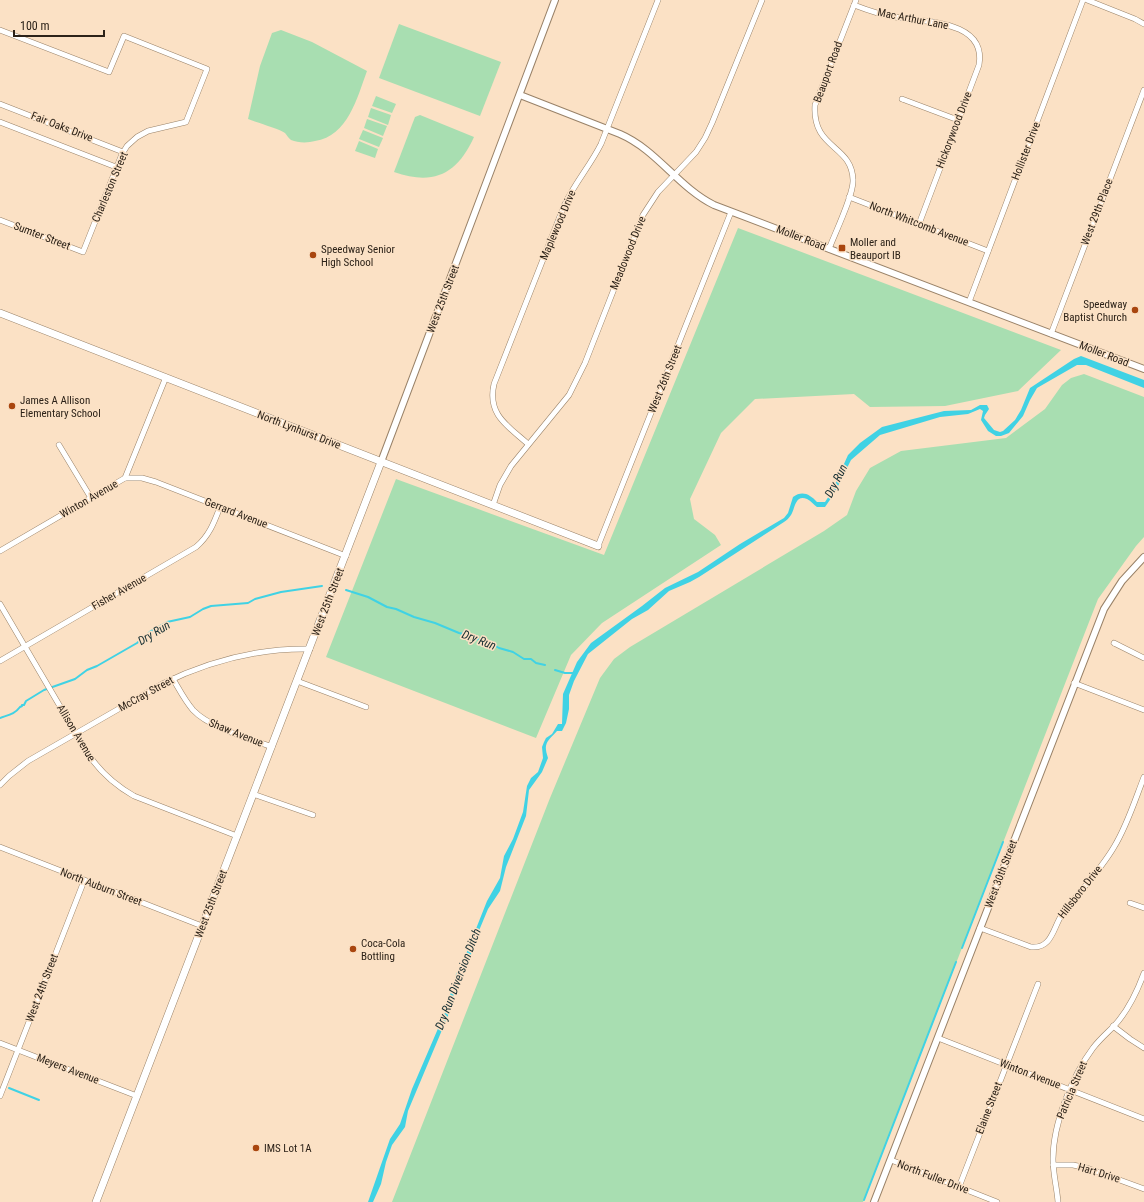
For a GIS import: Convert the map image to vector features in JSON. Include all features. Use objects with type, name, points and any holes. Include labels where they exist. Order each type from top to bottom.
[{"type":"main road","name":"North Lynhurst Drive","points":[[0,313],[598,546]]},
{"type":"main road","name":"West 25th Street","points":[[96,1202],[298,681],[381,462]]},
{"type":"street","name":"West 25th Street","points":[[381,462],[555,0]]},
{"type":"street","name":"Maplewood Drive","points":[[528,444],[500,420],[495,412],[491,396],[494,384],[565,203],[575,185],[595,156],[607,130],[658,0]]},
{"type":"street","name":"Meadowood Drive","points":[[493,505],[500,485],[510,469],[528,444],[561,406],[576,383],[640,220],[653,199],[696,152],[708,133],[762,0]]},
{"type":"street","name":"Hollister Drive","points":[[969,302],[1083,0]]},
{"type":"street","points":[[1087,0],[1144,24]]},
{"type":"street","name":"Mac Arthur Lane","points":[[855,2],[871,11],[892,17],[928,21],[944,25],[971,36]]},
{"type":"street","name":"Beauport Road","points":[[829,249],[849,197],[853,180],[850,164],[844,155],[823,137],[817,127],[814,113],[816,99],[855,2]]},
{"type":"street","name":"Charleston Street","points":[[0,30],[109,72],[124,36],[207,69],[186,122],[144,133],[132,141],[123,152],[83,252]]},
{"type":"street","name":"Hickorywood Drive","points":[[919,224],[979,65],[980,58],[978,46],[971,36]]},
{"type":"street","name":"West 29th Place","points":[[1051,334],[1144,90]]},
{"type":"street","name":"Moller Road","points":[[520,95],[628,138],[642,147],[687,189],[714,205],[1144,369]]},
{"type":"street","points":[[902,99],[958,120]]},
{"type":"street","name":"Fair Oaks Drive","points":[[0,104],[123,152]]},
{"type":"street","name":"Fair Oaks Drive","points":[[0,122],[116,167]]},
{"type":"street","name":"North Whitcomb Avenue","points":[[849,197],[988,252]]},
{"type":"street","name":"West 26th Street","points":[[598,546],[731,212]]},
{"type":"street","name":"Sumter Street","points":[[0,220],[83,252]]},
{"type":"street","name":"Winton Avenue","points":[[0,551],[125,478],[166,377]]},
{"type":"street","points":[[59,445],[90,498]]},
{"type":"street","name":"Gerrard Avenue","points":[[125,478],[142,478],[156,482],[346,556]]},
{"type":"street","name":"Fisher Avenue","points":[[0,661],[196,547],[208,535],[220,507]]},
{"type":"street","name":"West 30th Street","points":[[874,1202],[1074,683],[1104,609],[1122,581],[1144,556]]},
{"type":"street","name":"Allison Avenue","points":[[0,604],[89,756],[111,781],[124,790],[144,800],[238,836]]},
{"type":"street","points":[[1114,643],[1144,658]]},
{"type":"street","name":"McCray Street","points":[[0,785],[22,765],[173,679],[212,663],[239,656],[274,650],[310,648]]},
{"type":"street","name":"Shaw Avenue","points":[[173,679],[189,705],[203,719],[215,726],[272,747]]},
{"type":"street","points":[[298,681],[366,707]]},
{"type":"street","points":[[1074,683],[1144,710]]},
{"type":"street","name":"Hillsboro Drive","points":[[980,928],[1031,947],[1040,947],[1047,943],[1053,936],[1063,912],[1100,867],[1114,847],[1144,777]]},
{"type":"street","points":[[253,794],[313,815]]},
{"type":"street","name":"North Auburn Street","points":[[0,847],[202,926]]},
{"type":"street","name":"West 24th Street","points":[[0,1096],[84,880]]},
{"type":"street","points":[[1130,902],[1144,908]]},
{"type":"street","name":"Patricia Street","points":[[1058,1202],[1053,1165],[1053,1148],[1057,1126],[1070,1090],[1088,1056],[1131,1003],[1143,976]]},
{"type":"street","name":"Elaine Street","points":[[958,1187],[1038,984]]},
{"type":"street","points":[[1113,1026],[1132,1041],[1144,1048]]},
{"type":"street","name":"Winton Avenue","points":[[938,1038],[1144,1119]]},
{"type":"street","name":"Meyers Avenue","points":[[0,1043],[137,1096]]},
{"type":"street","name":"North Fuller Drive","points":[[891,1160],[997,1202]]},
{"type":"street","name":"Hart Drive","points":[[1053,1165],[1073,1165],[1092,1169],[1144,1189]]},
{"type":"green space","points":[[399,24],[501,62],[480,116],[379,78]]},
{"type":"green space","points":[[281,30],[312,42],[367,71],[350,114],[336,132],[326,138],[309,142],[297,142],[291,140],[282,131],[248,119],[260,66],[272,33]]},
{"type":"green space","points":[[376,96],[396,104],[392,113],[372,106]]},
{"type":"green space","points":[[371,108],[391,115],[388,125],[368,117]]},
{"type":"green space","points":[[420,115],[474,137],[460,160],[443,174],[421,178],[394,172],[415,117]]},
{"type":"green space","points":[[367,119],[387,126],[383,136],[364,128]]},
{"type":"green space","points":[[363,130],[383,138],[379,147],[359,139]]},
{"type":"green space","points":[[359,141],[378,149],[375,158],[355,151]]},
{"type":"green space","points":[[738,228],[1061,350],[1018,391],[945,406],[870,407],[854,394],[755,399],[721,433],[690,499],[694,519],[715,535],[721,545],[602,623],[571,655],[536,738],[326,657],[396,479],[604,555]]},
{"type":"green space","points":[[1084,374],[1144,397],[1144,537],[1098,599],[863,1202],[392,1202],[550,798],[600,678],[614,659],[630,647],[824,531],[847,515],[856,491],[870,468],[901,451],[1006,438],[1045,409],[1062,385],[1071,378]]},
{"type":"water","name":"Dry Run","points":[[1081,356],[1144,380],[1144,388],[1086,365],[1077,365],[1037,388],[1023,416],[1009,433],[1001,436],[996,436],[988,431],[981,420],[983,411],[980,409],[968,414],[940,417],[880,435],[851,460],[834,494],[825,507],[817,507],[807,499],[803,498],[798,500],[788,519],[699,577],[669,591],[648,610],[632,619],[588,654],[574,681],[569,695],[569,709],[566,723],[562,731],[557,731],[547,743],[546,749],[548,758],[542,772],[529,790],[526,816],[506,867],[500,891],[488,909],[473,945],[471,955],[460,972],[450,1011],[408,1111],[405,1127],[392,1145],[381,1184],[373,1202],[368,1202],[390,1139],[400,1124],[412,1089],[446,1010],[456,974],[466,954],[487,901],[500,878],[504,856],[513,839],[523,812],[527,786],[531,778],[538,772],[543,758],[542,747],[544,742],[546,738],[552,734],[558,724],[562,724],[563,694],[577,662],[591,643],[665,588],[698,572],[740,544],[784,518],[788,513],[793,497],[796,495],[803,493],[812,497],[817,502],[825,502],[831,493],[848,455],[860,443],[882,427],[944,411],[971,410],[980,405],[987,405],[989,409],[984,418],[994,430],[1000,432],[1003,431],[1015,420],[1030,388]]},
{"type":"waterway","name":"Dry Run","points":[[0,718],[14,713],[22,705],[24,705],[26,701],[44,690],[75,679],[87,670],[97,666],[137,643],[151,631],[167,622],[190,617],[211,606],[248,603],[255,599],[281,592],[322,586]]},
{"type":"waterway","name":"Dry Run","points":[[346,590],[368,597],[387,607],[396,609],[414,617],[472,636],[476,639],[487,641],[499,648],[513,652],[524,659],[531,659],[536,663],[545,665]]},
{"type":"waterway","points":[[555,670],[565,673],[573,673]]},
{"type":"waterway","points":[[962,948],[1003,842]]},
{"type":"waterway","points":[[864,1200],[956,962]]},
{"type":"waterway","points":[[9,1088],[39,1100]]},
{"type":"place","name":"Moller and Beauport IB","points":[[842,248]]},
{"type":"place","name":"Speedway Senior High School","points":[[313,255]]},
{"type":"place","name":"Speedway Baptist Church","points":[[1135,310]]},
{"type":"place","name":"James A Allison Elementary School","points":[[12,406]]},
{"type":"place","name":"Coca-Cola Bottling","points":[[353,949]]},
{"type":"place","name":"IMS Lot 1A","points":[[256,1148]]},
{"type":"water label","name":"Dry Run Diversion Ditch","points":[[458,979]]}]
